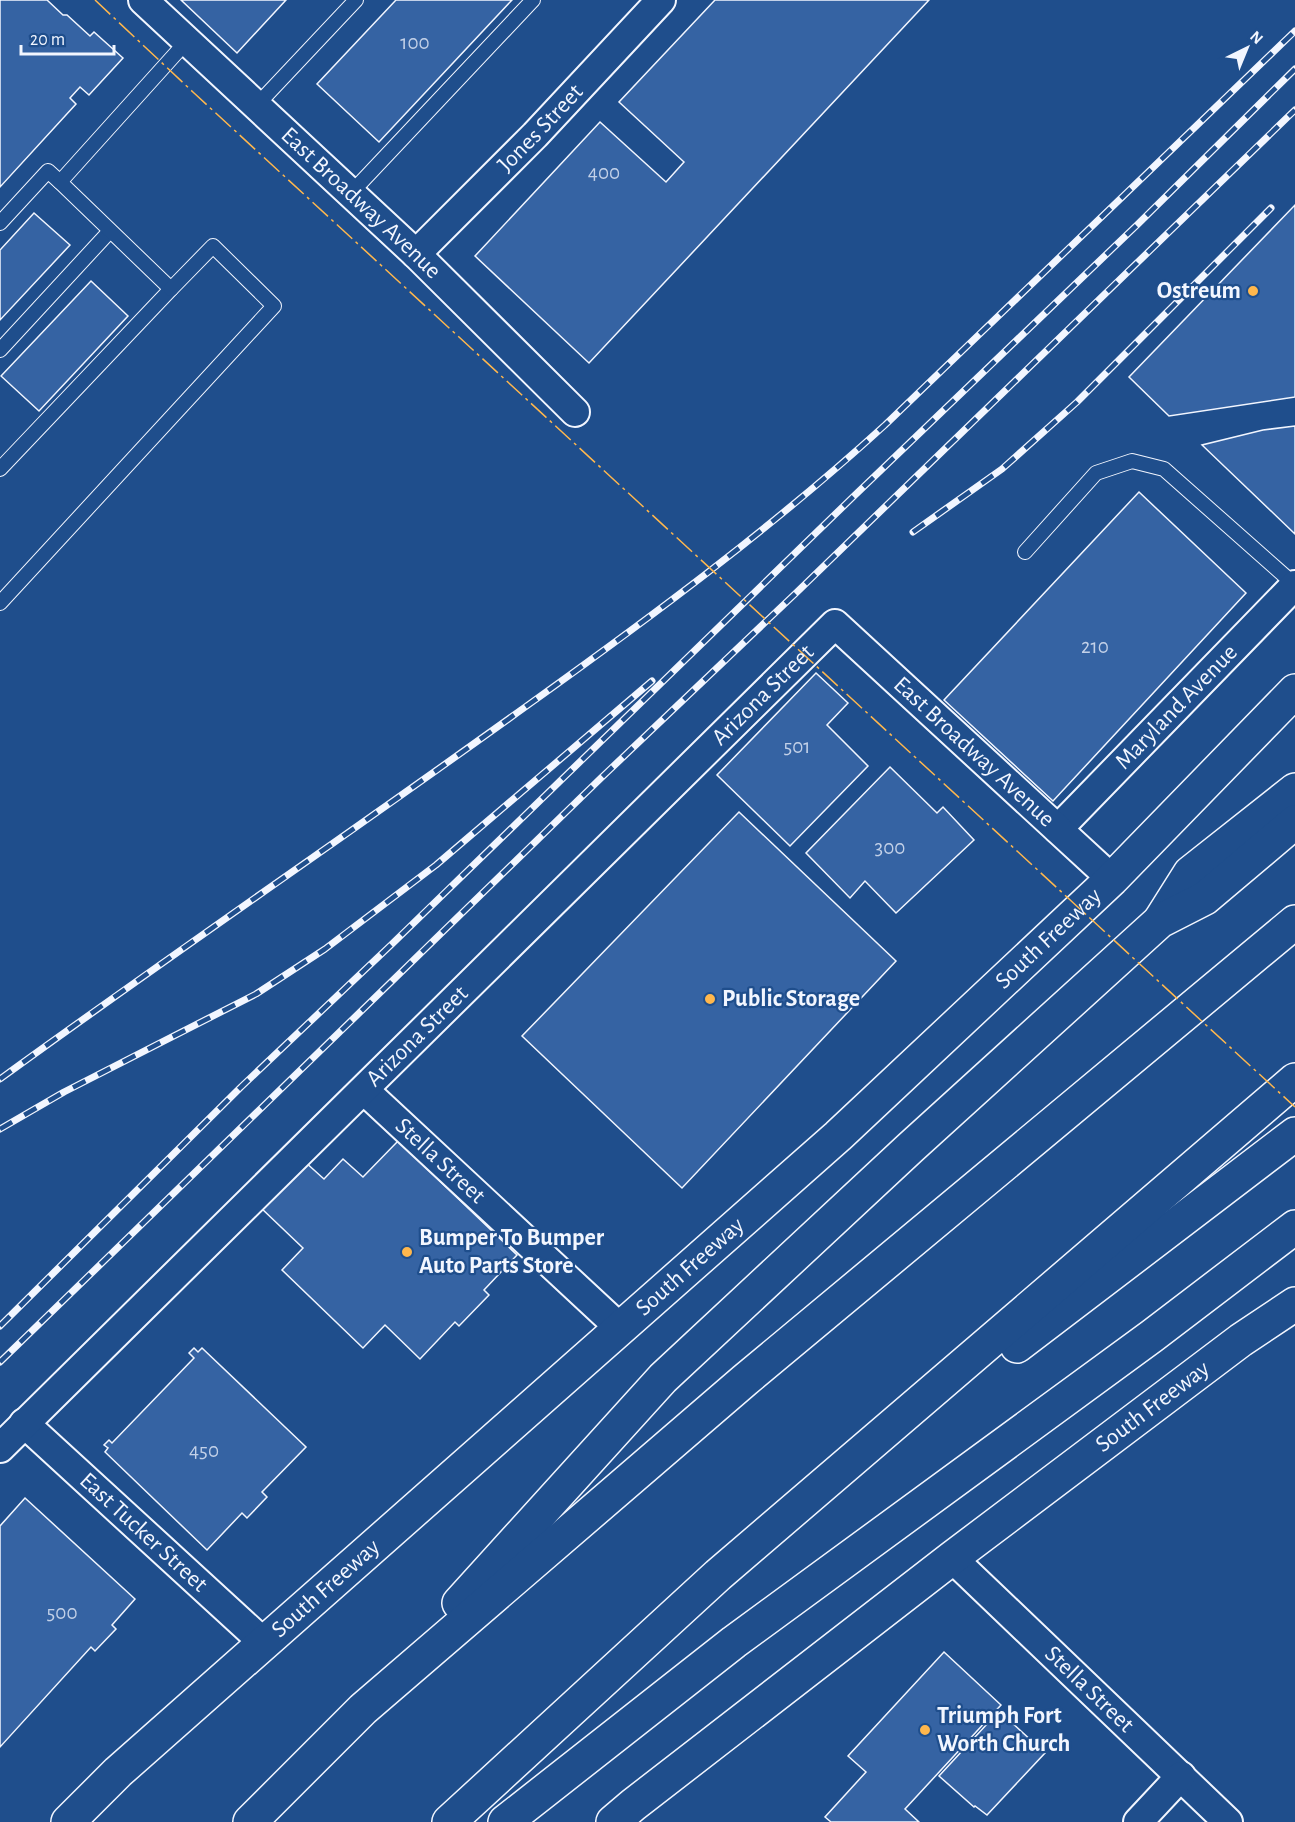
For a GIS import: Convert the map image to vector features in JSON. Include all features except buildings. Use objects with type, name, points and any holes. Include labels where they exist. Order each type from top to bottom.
[{"type":"main road","name":"South Freeway","points":[[68,1822],[118,1772],[838,1136],[1112,879],[1295,691]]},
{"type":"main road","points":[[1160,921],[1190,873],[1295,790]]},
{"type":"main road","points":[[250,1822],[363,1710],[663,1378],[910,1148],[1160,921],[1205,898],[1295,822]]},
{"type":"main road","points":[[363,1710],[745,1380],[1295,922]]},
{"type":"main road","points":[[449,1822],[718,1575],[1295,1080]]},
{"type":"main road","points":[[718,1575],[1295,1134]]},
{"type":"main road","points":[[505,1822],[734,1642],[1152,1336],[1295,1227]]},
{"type":"main road","name":"South Freeway","points":[[613,1822],[952,1558],[1241,1340],[1295,1304]]},
{"type":"street","name":"East Broadway Avenue","points":[[143,0],[416,254],[575,412]]},
{"type":"street","name":"Jones Street","points":[[416,254],[535,135],[661,0]]},
{"type":"street","name":"Maryland Avenue","points":[[1058,829],[1295,585]]},
{"type":"street","name":"East Broadway Avenue","points":[[835,624],[1112,879]]},
{"type":"street","name":"Arizona Street","points":[[0,1448],[835,624]]},
{"type":"street","name":"Stella Street","points":[[364,1090],[620,1328]]},
{"type":"street","name":"East Tucker Street","points":[[24,1423],[264,1643]]},
{"type":"street","name":"Stella Street","points":[[952,1558],[1228,1822]]},
{"type":"street","points":[[1138,1822],[1181,1776]]},
{"type":"lane","points":[[257,105],[356,0]]},
{"type":"lane","points":[[351,193],[533,0]]},
{"type":"lane","points":[[60,182],[187,41]]},
{"type":"lane","points":[[0,223],[48,171],[171,289]]},
{"type":"lane","points":[[0,350],[110,231]]},
{"type":"lane","points":[[0,469],[213,246],[274,306],[0,603]]},
{"type":"lane","points":[[1025,552],[1096,473],[1132,461],[1164,469],[1295,585]]},
{"type":"railway","points":[[0,1079],[574,672],[755,535],[843,463],[885,425],[1295,31]]},
{"type":"railway","points":[[0,1326],[241,1087],[1137,225],[1295,69]]},
{"type":"railway","points":[[0,1362],[601,778],[796,593],[1295,110]]},
{"type":"railway","points":[[913,532],[1002,469],[1077,402],[1271,208]]},
{"type":"railway","points":[[0,1129],[64,1092],[256,994],[325,949],[436,865],[652,681]]},
{"type":"power","points":[[95,0],[1295,1107]]},
{"type":"place","name":"Ostreum","points":[[1253,291]]},
{"type":"place","name":"Public Storage","points":[[710,999]]},
{"type":"place","name":"Bumper To Bumper Auto Parts Store","points":[[407,1252]]},
{"type":"place","name":"Triumph Fort Worth Church","points":[[925,1730]]}]
